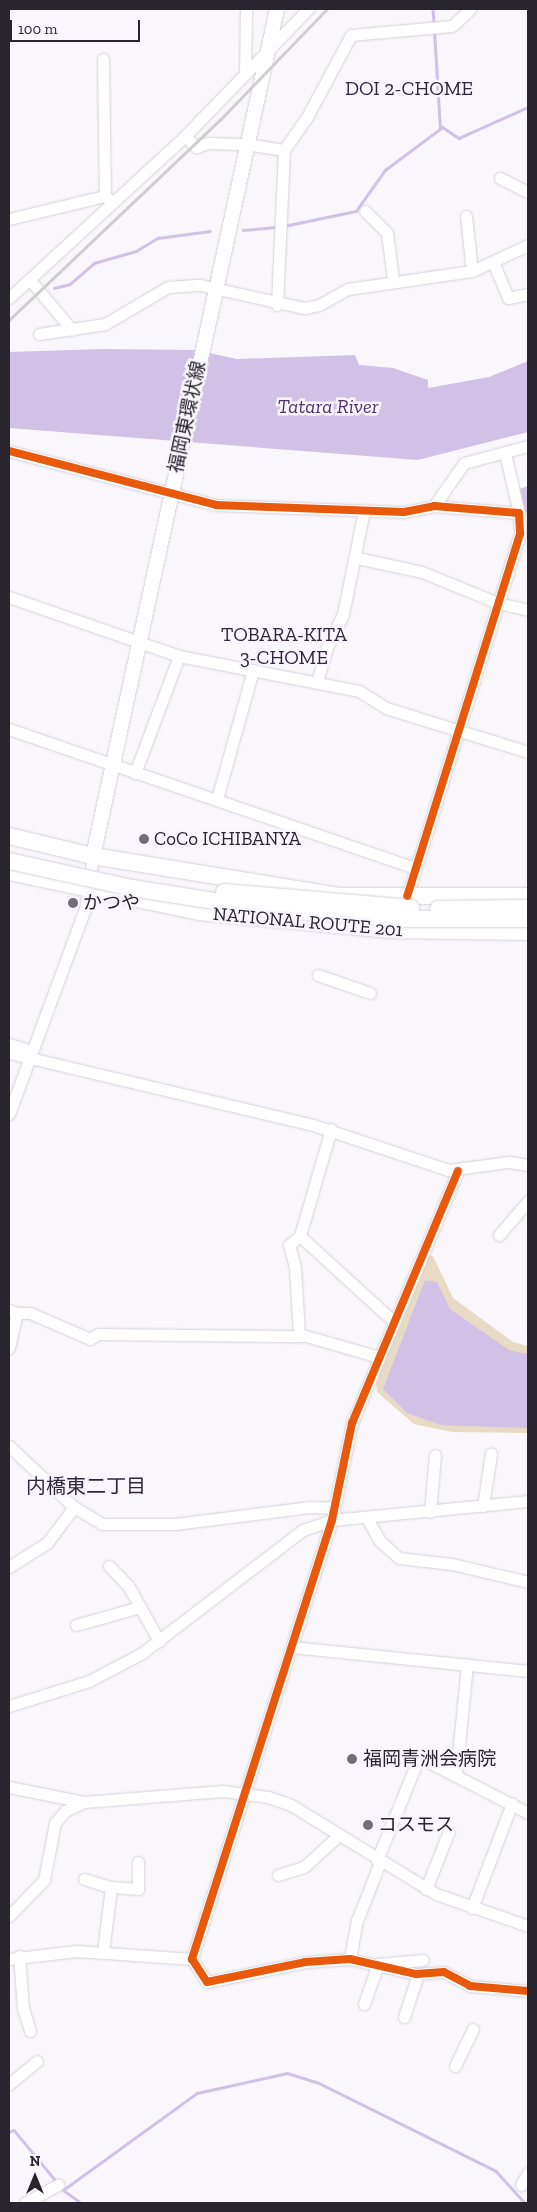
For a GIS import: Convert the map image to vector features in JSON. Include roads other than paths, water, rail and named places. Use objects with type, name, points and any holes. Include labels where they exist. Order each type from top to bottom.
[{"type":"highway","name":"NATIONAL ROUTE 201","points":[[9,836],[93,856],[339,896],[528,896]]},
{"type":"highway","points":[[9,849],[137,878],[270,898],[405,908],[528,908]]},
{"type":"highway","points":[[9,861],[132,888],[265,909],[403,919],[528,919]]},
{"type":"highway","name":"NATIONAL ROUTE 201","points":[[9,872],[90,891],[199,912],[315,924],[528,932]]},
{"type":"main road","name":"福岡東環状線","points":[[93,856],[111,765],[277,9]]},
{"type":"street","points":[[245,74],[246,9]]},
{"type":"street","points":[[9,298],[114,204],[185,136],[308,9]]},
{"type":"street","points":[[277,305],[284,150],[307,117],[350,35],[452,26],[470,9]]},
{"type":"street","points":[[103,59],[105,196],[114,204]]},
{"type":"street","points":[[185,136],[196,147],[208,143],[246,144],[284,150]]},
{"type":"street","points":[[500,178],[528,192]]},
{"type":"street","points":[[9,219],[105,196]]},
{"type":"street","points":[[365,211],[387,233],[393,279]]},
{"type":"street","points":[[466,216],[472,271]]},
{"type":"street","points":[[39,334],[72,330],[125,316],[168,287],[216,288],[277,305],[319,305],[348,289],[393,279],[472,271],[528,245]]},
{"type":"street","points":[[493,262],[508,298],[528,294]]},
{"type":"street","points":[[30,280],[72,330]]},
{"type":"street","points":[[434,506],[464,463],[528,446]]},
{"type":"street","points":[[9,464],[12,452],[216,505],[404,512],[434,506],[519,513]]},
{"type":"street","points":[[407,896],[414,868],[520,534],[519,513],[505,453]]},
{"type":"street","points":[[318,682],[327,647],[343,614],[357,558],[364,511]]},
{"type":"street","points":[[357,558],[422,572],[498,604],[528,610]]},
{"type":"street","points":[[9,597],[78,617],[139,644],[179,656],[359,691],[386,708],[459,729],[528,752]]},
{"type":"street","points":[[135,773],[179,656]]},
{"type":"street","points":[[217,799],[253,670]]},
{"type":"street","points":[[9,729],[414,868]]},
{"type":"street","points":[[9,1114],[90,891],[93,856]]},
{"type":"street","points":[[318,975],[370,993]]},
{"type":"street","points":[[9,1044],[30,1055]]},
{"type":"street","points":[[9,1053],[30,1055],[331,1129],[458,1171],[509,1162],[528,1165]]},
{"type":"street","points":[[302,1336],[296,1326],[296,1280],[289,1245],[300,1236],[331,1129]]},
{"type":"street","points":[[192,1959],[332,1520],[352,1423],[393,1321],[458,1171]]},
{"type":"street","points":[[499,1235],[528,1202]]},
{"type":"street","points":[[300,1236],[393,1321]]},
{"type":"street","points":[[9,1348],[13,1311],[30,1313],[90,1339],[98,1334],[302,1336],[379,1357]]},
{"type":"street","points":[[9,1446],[92,1522],[123,1527],[334,1508]]},
{"type":"street","points":[[484,1506],[491,1454]]},
{"type":"street","points":[[430,1512],[435,1455]]},
{"type":"street","points":[[9,1706],[89,1681],[159,1640],[285,1541],[332,1520],[528,1502]]},
{"type":"street","points":[[9,1567],[47,1543],[74,1507]]},
{"type":"street","points":[[367,1518],[380,1541],[399,1558],[452,1564],[528,1582]]},
{"type":"street","points":[[109,1566],[130,1587],[159,1640]]},
{"type":"street","points":[[76,1624],[140,1606]]},
{"type":"street","points":[[292,1647],[528,1671]]},
{"type":"street","points":[[456,1775],[467,1665]]},
{"type":"street","points":[[350,1959],[357,1920],[419,1757],[512,1803],[528,1813]]},
{"type":"street","points":[[9,1786],[84,1802],[245,1791],[291,1805],[426,1889],[472,1908],[528,1926]]},
{"type":"street","points":[[9,1916],[44,1880],[55,1823],[65,1810],[84,1802]]},
{"type":"street","points":[[472,1908],[512,1803]]},
{"type":"street","points":[[426,1889],[449,1831]]},
{"type":"street","points":[[278,1875],[304,1867],[339,1836]]},
{"type":"street","points":[[84,1879],[111,1887],[138,1889],[138,1862]]},
{"type":"street","points":[[103,1952],[111,1887]]},
{"type":"street","points":[[30,2031],[23,2008],[14,1957],[103,1952],[192,1959]]},
{"type":"street","points":[[192,1959],[207,1982],[305,1962],[350,1959],[418,1974],[444,1972],[470,1986],[528,1991]]},
{"type":"street","points":[[378,1964],[423,1960]]},
{"type":"street","points":[[364,2004],[378,1964]]},
{"type":"street","points":[[404,2017],[418,1974]]},
{"type":"street","points":[[455,2066],[473,2030]]},
{"type":"street","points":[[9,2084],[37,2061]]},
{"type":"street","points":[[521,2185],[528,2173]]},
{"type":"street","points":[[25,2203],[58,2185]]},
{"type":"water","name":"Tatara River","points":[[103,349],[195,350],[237,359],[355,355],[359,365],[393,368],[428,380],[428,388],[489,377],[528,361],[528,432],[418,460],[9,428],[9,352]]},
{"type":"water","points":[[528,486],[528,512],[525,513],[517,490]]},
{"type":"water","points":[[425,1280],[437,1282],[450,1309],[509,1350],[528,1354],[528,1428],[441,1425],[407,1413],[383,1389]]},
{"type":"waterway","points":[[433,9],[434,25]]},
{"type":"waterway","points":[[284,226],[356,211],[385,170],[440,129],[434,30]]},
{"type":"waterway","points":[[441,126],[459,138],[528,107]]},
{"type":"waterway","points":[[243,230],[276,227]]},
{"type":"waterway","points":[[54,288],[70,284],[94,263],[136,251],[158,238],[210,231]]},
{"type":"waterway","points":[[63,2190],[197,2093],[287,2073],[317,2082],[496,2171],[525,2203]]},
{"type":"waterway","points":[[9,2132],[14,2130],[56,2181]]},
{"type":"waterway","points":[[62,2189],[81,2203]]},
{"type":"railway","points":[[9,320],[220,120],[327,9]]},
{"type":"place","name":"CoCo ICHIBANYA","points":[[144,839]]},
{"type":"place","name":"かつや","points":[[73,903]]},
{"type":"place","name":"福岡青洲会病院","points":[[352,1759]]},
{"type":"place","name":"コスモス","points":[[368,1825]]},
{"type":"district","name":"DOI 2-CHOME","points":[[409,88]]},
{"type":"district","name":"TOBARA-KITA 3-CHOME","points":[[284,646]]},
{"type":"district","name":"内橋東二丁目","points":[[86,1486]]}]
